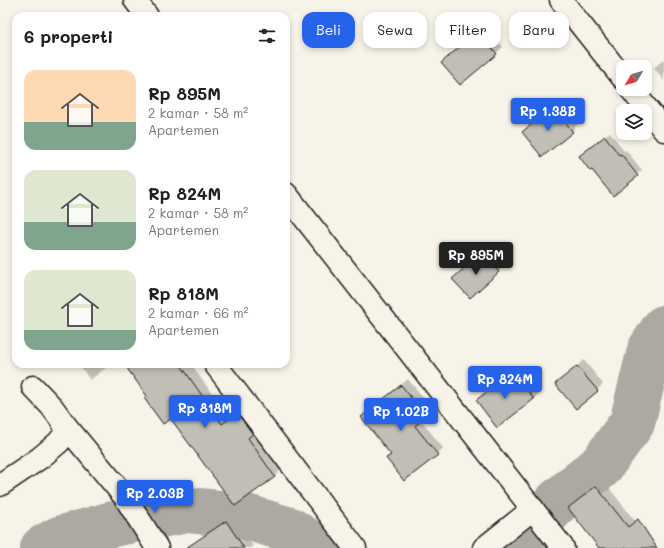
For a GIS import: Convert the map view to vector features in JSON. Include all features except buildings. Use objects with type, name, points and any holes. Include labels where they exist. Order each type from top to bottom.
[{"type":"street","points":[[134,0],[144,12]]},
{"type":"street","points":[[561,0],[616,69]]},
{"type":"street","points":[[637,96],[664,130]]},
{"type":"street","points":[[290,199],[563,548]]},
{"type":"street","points":[[218,368],[355,548]]},
{"type":"street","points":[[33,387],[52,407],[125,497],[157,548]]},
{"type":"street","points":[[0,485],[40,458],[60,442],[66,432],[65,424]]},
{"type":"street","points":[[484,548],[536,513]]},
{"type":"waterway","points":[[515,548],[558,501],[600,467],[632,423],[650,350],[664,328]]},
{"type":"waterway","points":[[43,548],[59,539],[113,524],[188,510],[240,515],[290,530],[318,548]]}]
